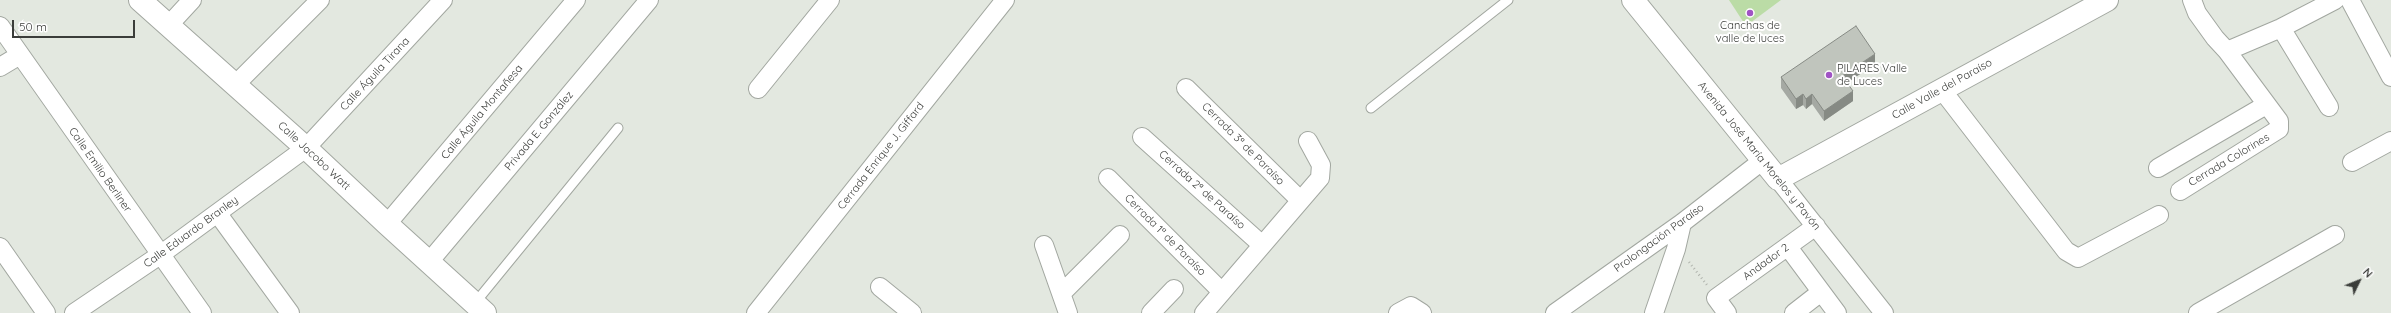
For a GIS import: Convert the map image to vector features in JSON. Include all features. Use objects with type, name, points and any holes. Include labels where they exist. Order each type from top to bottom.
[{"type":"street","name":"Calle Jacobo Watt","points":[[140,0],[306,148],[480,308]]},
{"type":"street","points":[[168,26],[192,0]]},
{"type":"street","points":[[235,85],[320,0]]},
{"type":"street","name":"Calle Águila Tirana","points":[[306,148],[443,0]]},
{"type":"street","name":"Calle Águila Montañesa","points":[[387,224],[576,0]]},
{"type":"street","name":"Privada E. González","points":[[429,262],[649,0]]},
{"type":"street","points":[[758,89],[830,0]]},
{"type":"street","name":"Cerrada Enrique J. Giffard","points":[[756,313],[1005,0]]},
{"type":"street","name":"Avenida José María Morelos y Pavón","points":[[1633,0],[1816,226],[1884,313]]},
{"type":"street","name":"Calle Valle del Paraíso","points":[[1778,179],[2107,0]]},
{"type":"street","name":"Cerrada Colorines","points":[[2180,191],[2279,129],[2279,121],[2227,51],[2206,26],[2192,0]]},
{"type":"street","points":[[2227,51],[2281,28],[2335,0]]},
{"type":"street","points":[[2350,0],[2391,77]]},
{"type":"street","name":"Calle Emilio Berliner","points":[[0,26],[202,313]]},
{"type":"street","points":[[2281,28],[2329,107]]},
{"type":"street","points":[[0,67],[20,55]]},
{"type":"street","name":"Cerrada 3ª de Paraíso","points":[[1186,88],[1300,200]]},
{"type":"street","points":[[1942,90],[2066,251],[2078,258],[2159,215]]},
{"type":"street","points":[[2158,168],[2266,105]]},
{"type":"street","name":"Cerrada 2ª de Paraíso","points":[[1142,137],[1261,244]]},
{"type":"street","points":[[1204,313],[1261,244],[1320,178],[1321,165],[1308,141]]},
{"type":"street","points":[[2352,162],[2391,141]]},
{"type":"street","name":"Calle Eduardo Branley","points":[[74,313],[218,214],[306,148]]},
{"type":"street","name":"Prolongación Paraíso","points":[[1555,313],[1682,223],[1762,161]]},
{"type":"street","name":"Cerrada 1ª de Paraíso","points":[[1108,178],[1222,292]]},
{"type":"street","points":[[218,214],[290,313]]},
{"type":"street","points":[[1654,313],[1676,249],[1682,223]]},
{"type":"street","name":"Andador 2","points":[[1727,313],[1716,298],[1816,226]]},
{"type":"street","points":[[1062,293],[1120,235]]},
{"type":"street","points":[[2198,313],[2334,235]]},
{"type":"street","points":[[1044,245],[1068,313]]},
{"type":"street","points":[[0,247],[46,313]]},
{"type":"street","points":[[1788,247],[1837,313]]},
{"type":"street","points":[[880,287],[912,313]]},
{"type":"street","points":[[1152,313],[1174,289]]},
{"type":"street","points":[[1794,313],[1821,292]]},
{"type":"street","points":[[1398,313],[1411,306],[1422,313]]},
{"type":"lane","points":[[1371,108],[1508,0]]},
{"type":"lane","points":[[480,308],[618,128]]},
{"type":"green space","name":"Canchas de valle de luces","points":[[1729,0],[1781,0],[1746,26]]},
{"type":"building","name":"PILARES Valle de Luces","points":[[1856,26],[1875,54],[1842,76],[1853,91],[1824,111],[1812,94],[1806,99],[1803,94],[1796,99],[1781,77]]},
{"type":"place","name":"Canchas de valle de luces","points":[[1750,13]]},
{"type":"place","name":"PILARES Valle de Luces","points":[[1829,75]]}]
